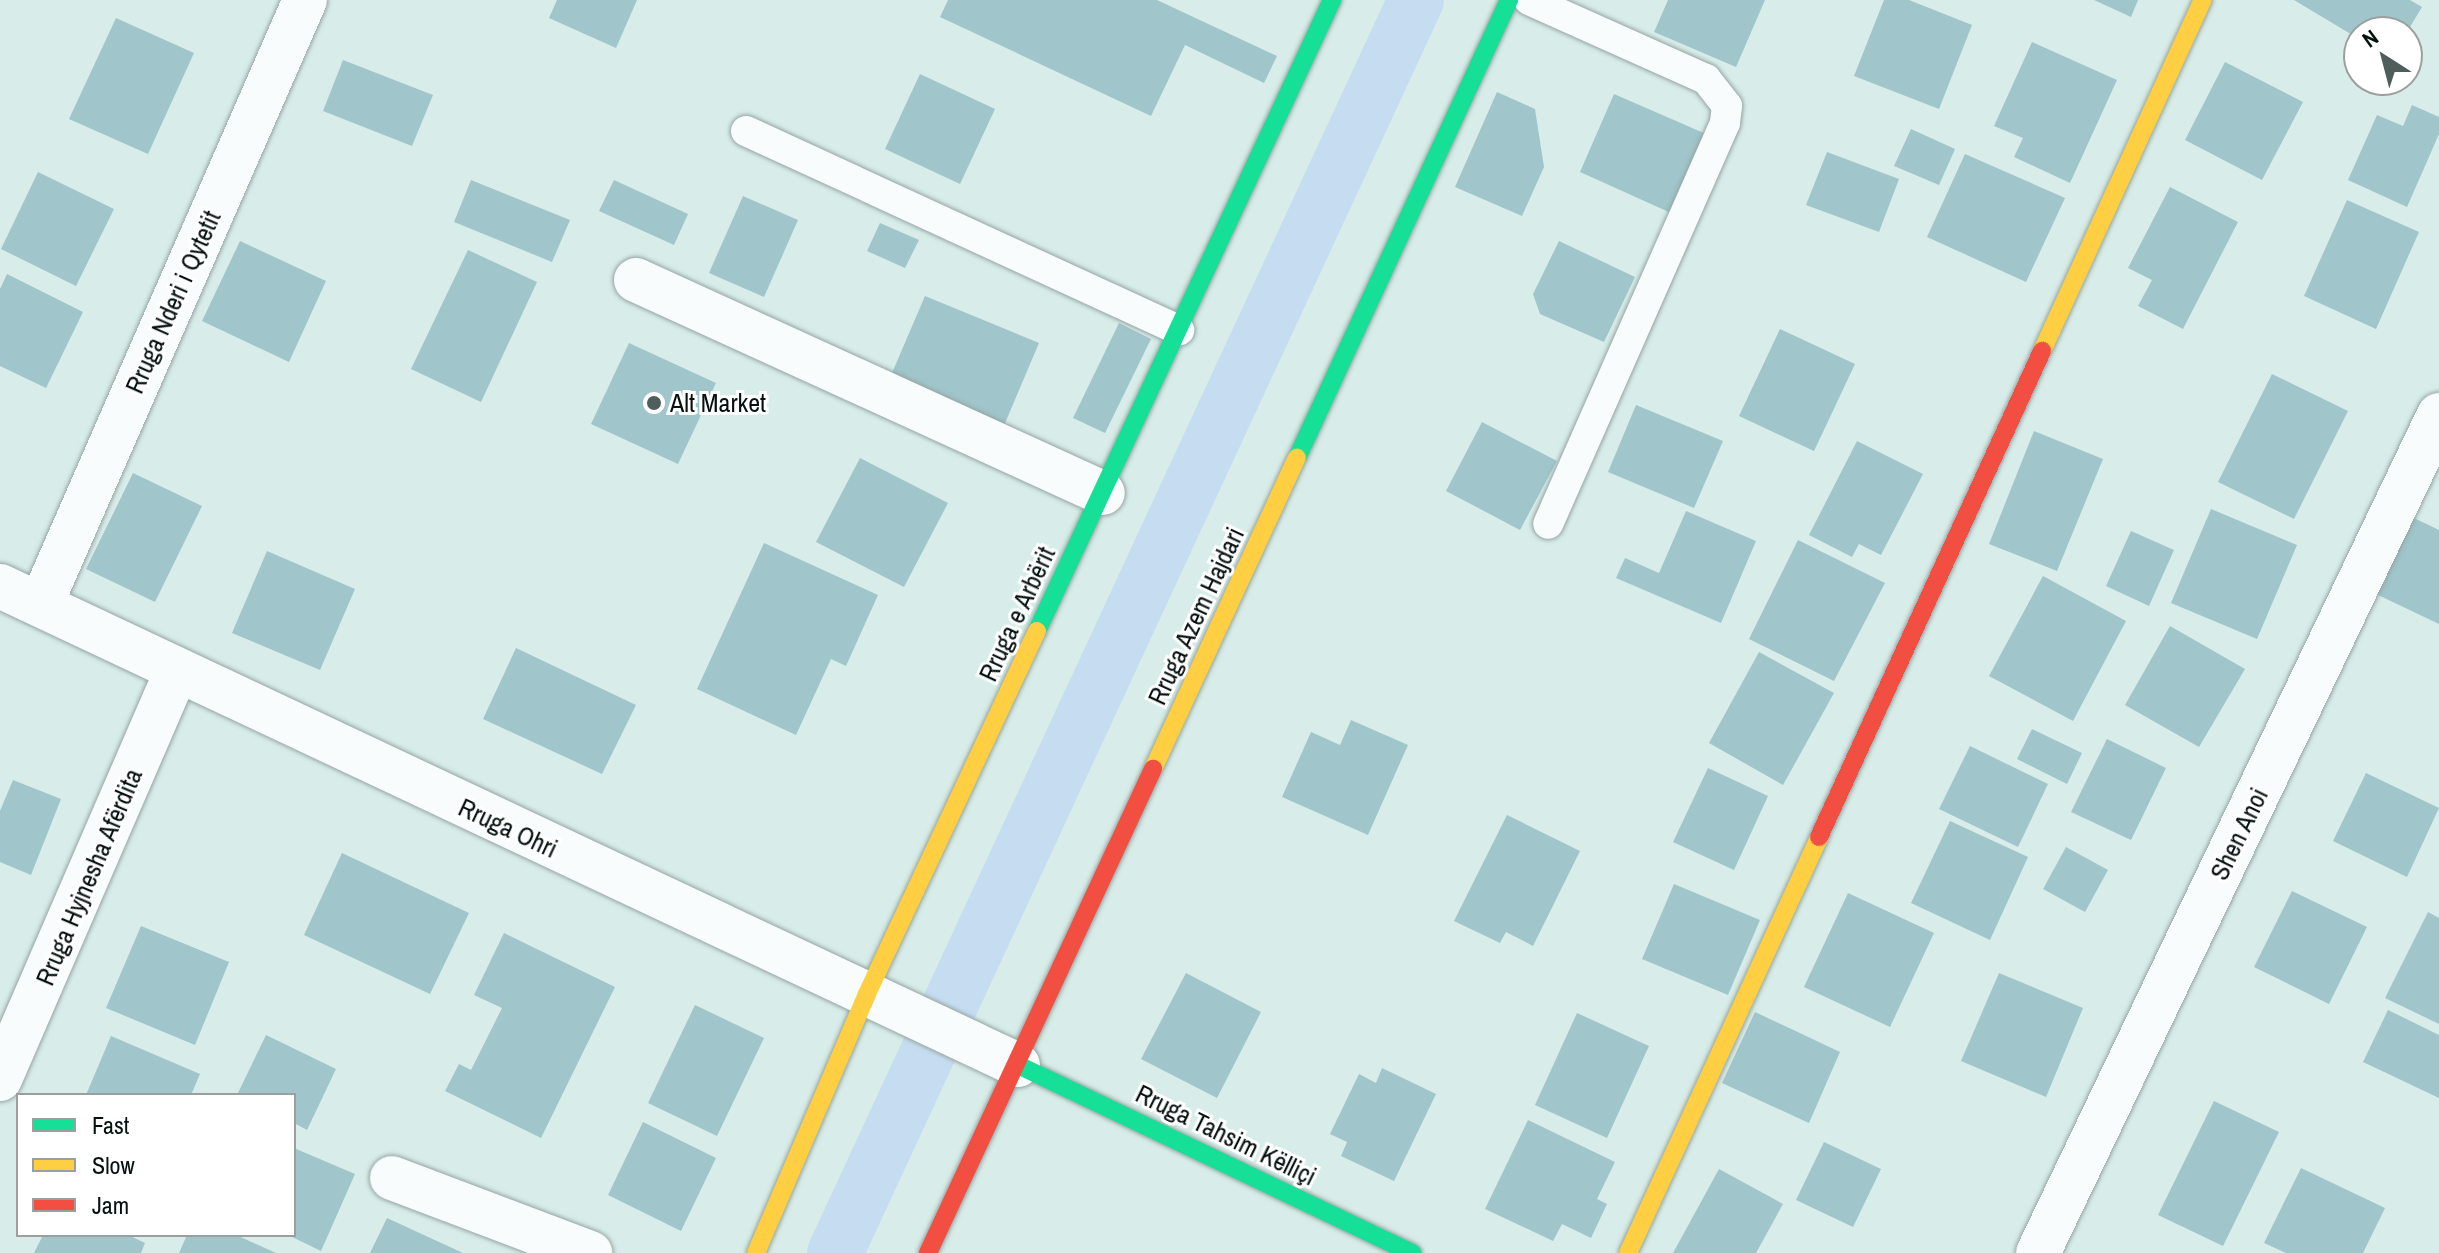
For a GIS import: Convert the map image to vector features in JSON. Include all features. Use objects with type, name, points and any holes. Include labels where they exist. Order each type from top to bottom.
[{"type":"street","name":"Rruga Nderi i Qytetit","points":[[41,604],[305,0]]},
{"type":"street","name":"Rruga e Arbërit","points":[[756,1253],[884,1003],[1103,493],[1332,0]]},
{"type":"street","name":"Rruga Azem Hajdari","points":[[928,1253],[1004,1059],[1509,0]]},
{"type":"street","points":[[1628,1253],[2203,0]]},
{"type":"street","points":[[636,280],[1103,493]]},
{"type":"street","name":"Shen Anoi","points":[[2038,1253],[2439,415]]},
{"type":"street","name":"Rruga Ohri","points":[[0,586],[176,673],[1004,1059]]},
{"type":"street","name":"Rruga Hyjnesha Afërdita","points":[[0,1079],[176,673]]},
{"type":"street","name":"Rruga Tahsim Këlliçi","points":[[1004,1059],[1412,1253]]},
{"type":"street","points":[[392,1178],[590,1253]]},
{"type":"lane","points":[[1529,0],[1706,79],[1727,106],[1725,123],[1548,524]]},
{"type":"lane","points":[[746,131],[1179,330]]},
{"type":"building","points":[[557,0],[637,0],[616,48],[549,18]]},
{"type":"building","points":[[948,0],[1157,0],[1277,56],[1264,83],[1185,45],[1151,116],[940,17]]},
{"type":"building","points":[[1668,0],[1765,0],[1736,67],[1654,32]]},
{"type":"building","points":[[1884,0],[1909,0],[1972,25],[1939,109],[1854,76]]},
{"type":"building","points":[[2094,0],[2138,0],[2131,17]]},
{"type":"building","points":[[2294,0],[2410,0],[2422,7],[2417,16],[2343,16],[2343,29]]},
{"type":"building","points":[[116,18],[194,53],[148,154],[69,119]]},
{"type":"building","points":[[2032,42],[2117,80],[2070,183],[2014,157],[2023,138],[1994,126]]},
{"type":"building","points":[[343,60],[433,95],[412,146],[323,111]]},
{"type":"building","points":[[2225,62],[2303,102],[2262,180],[2185,140]]},
{"type":"building","points":[[920,74],[995,109],[960,184],[885,149]]},
{"type":"building","points":[[1497,92],[1535,109],[1544,167],[1522,216],[1455,187]]},
{"type":"building","points":[[1614,94],[1706,134],[1671,213],[1580,172]]},
{"type":"building","points":[[2412,105],[2439,117],[2439,134],[2407,207],[2348,180],[2377,115],[2403,126]]},
{"type":"building","points":[[1911,129],[1955,149],[1939,185],[1894,166]]},
{"type":"building","points":[[1827,152],[1899,179],[1879,232],[1806,205]]},
{"type":"building","points":[[1965,154],[2065,198],[2026,282],[1927,237]]},
{"type":"building","points":[[38,172],[114,209],[76,286],[1,249]]},
{"type":"building","points":[[471,180],[570,220],[552,262],[454,222]]},
{"type":"building","points":[[614,180],[688,214],[674,245],[599,211]]},
{"type":"building","points":[[2170,187],[2238,222],[2183,329],[2138,306],[2152,280],[2128,268]]},
{"type":"building","points":[[743,196],[798,220],[764,297],[709,273]]},
{"type":"building","points":[[2347,200],[2419,232],[2376,329],[2304,296]]},
{"type":"building","points":[[880,223],[919,240],[905,268],[867,251]]},
{"type":"building","points":[[240,241],[326,281],[289,362],[202,321]]},
{"type":"building","points":[[1559,241],[1635,277],[1604,342],[1540,314],[1533,294]]},
{"type":"building","points":[[468,250],[537,282],[481,402],[411,369]]},
{"type":"building","points":[[7,274],[83,312],[46,388],[0,366],[0,289]]},
{"type":"building","points":[[925,296],[1039,343],[1003,428],[889,380]]},
{"type":"building","points":[[1119,323],[1151,339],[1105,433],[1073,418]]},
{"type":"building","points":[[1780,329],[1855,364],[1814,451],[1739,416]]},
{"type":"building","name":"Alt Market","points":[[629,343],[716,383],[678,464],[591,424]]},
{"type":"building","points":[[2272,374],[2348,411],[2294,519],[2218,482]]},
{"type":"building","points":[[1636,405],[1723,441],[1694,508],[1608,472]]},
{"type":"building","points":[[1482,422],[1557,461],[1520,530],[1446,491]]},
{"type":"building","points":[[2034,431],[2103,459],[2057,571],[1989,544]]},
{"type":"building","points":[[1857,441],[1923,474],[1881,555],[1859,544],[1852,557],[1809,535]]},
{"type":"building","points":[[860,458],[948,503],[904,587],[816,542]]},
{"type":"building","points":[[133,473],[202,506],[155,602],[86,569]]},
{"type":"building","points":[[2211,509],[2297,545],[2257,639],[2171,603]]},
{"type":"building","points":[[1686,511],[1756,541],[1721,623],[1616,578],[1625,558],[1659,573]]},
{"type":"building","points":[[2414,518],[2439,530],[2439,624],[2376,594]]},
{"type":"building","points":[[2131,531],[2174,550],[2149,606],[2106,586]]},
{"type":"building","points":[[1798,540],[1885,583],[1834,681],[1749,639]]},
{"type":"building","points":[[764,543],[878,595],[846,666],[831,659],[796,735],[697,689]]},
{"type":"building","points":[[267,551],[355,589],[320,670],[232,633]]},
{"type":"building","points":[[2043,576],[2126,621],[2073,721],[1989,676]]},
{"type":"building","points":[[2170,626],[2245,669],[2199,747],[2125,705]]},
{"type":"building","points":[[516,648],[636,705],[602,774],[483,719]]},
{"type":"building","points":[[1759,652],[1834,693],[1783,785],[1709,743]]},
{"type":"building","points":[[1351,720],[1408,745],[1368,835],[1282,797],[1311,732],[1340,745]]},
{"type":"building","points":[[2032,729],[2082,753],[2067,784],[2017,759]]},
{"type":"building","points":[[2107,739],[2166,768],[2131,840],[2071,812]]},
{"type":"building","points":[[1970,746],[2048,784],[2018,847],[1939,809]]},
{"type":"building","points":[[1708,768],[1768,796],[1734,870],[1673,842]]},
{"type":"building","points":[[2366,773],[2439,808],[2407,877],[2333,841]]},
{"type":"building","points":[[13,780],[61,799],[31,875],[0,862],[0,811]]},
{"type":"building","points":[[1507,815],[1580,851],[1533,946],[1506,932],[1500,943],[1454,921]]},
{"type":"building","points":[[1950,821],[2028,857],[1990,940],[1911,903]]},
{"type":"building","points":[[2066,847],[2108,870],[2085,912],[2043,889]]},
{"type":"building","points":[[342,853],[469,913],[430,994],[304,935]]},
{"type":"building","points":[[1674,884],[1760,920],[1728,995],[1642,959]]},
{"type":"building","points":[[2292,891],[2367,927],[2329,1004],[2254,967]]},
{"type":"building","points":[[1848,893],[1934,933],[1890,1027],[1804,987]]},
{"type":"building","points":[[2428,912],[2439,918],[2439,1024],[2385,998]]},
{"type":"building","points":[[141,926],[229,962],[195,1045],[106,1008]]},
{"type":"building","points":[[504,933],[615,987],[541,1138],[445,1091],[459,1064],[471,1070],[502,1008],[474,995]]},
{"type":"building","points":[[1186,973],[1261,1012],[1217,1098],[1141,1059]]},
{"type":"building","points":[[1999,973],[2083,1008],[2046,1097],[1961,1061]]},
{"type":"building","points":[[695,1005],[764,1038],[717,1136],[648,1103]]},
{"type":"building","points":[[2388,1010],[2439,1035],[2439,1098],[2363,1062]]},
{"type":"building","points":[[1755,1012],[1840,1052],[1809,1123],[1722,1083]]},
{"type":"building","points":[[1577,1013],[1649,1046],[1607,1138],[1535,1105]]},
{"type":"building","points":[[266,1035],[336,1069],[307,1130],[296,1124],[296,1093],[238,1093]]},
{"type":"building","points":[[111,1036],[200,1074],[192,1093],[87,1093]]},
{"type":"building","points":[[1382,1068],[1436,1094],[1394,1181],[1341,1156],[1347,1142],[1330,1134],[1359,1074],[1376,1083]]},
{"type":"building","points":[[2214,1101],[2279,1132],[2223,1246],[2158,1215]]},
{"type":"building","points":[[1528,1120],[1615,1162],[1597,1199],[1607,1204],[1591,1238],[1562,1224],[1553,1241],[1485,1209]]},
{"type":"building","points":[[643,1122],[716,1158],[681,1231],[608,1195]]},
{"type":"building","points":[[1824,1142],[1881,1169],[1853,1227],[1796,1200]]},
{"type":"building","points":[[296,1149],[355,1174],[321,1251],[292,1237],[296,1237]]},
{"type":"building","points":[[2301,1168],[2385,1208],[2363,1253],[2286,1253],[2264,1243]]},
{"type":"building","points":[[1719,1169],[1783,1204],[1756,1253],[1673,1253]]},
{"type":"building","points":[[387,1218],[463,1253],[370,1253]]},
{"type":"building","points":[[42,1237],[132,1237],[145,1243],[141,1253],[34,1253]]},
{"type":"building","points":[[186,1237],[240,1237],[276,1253],[179,1253]]},
{"type":"waterway","points":[[835,1253],[1416,0]]},
{"type":"traffic: fast","points":[[1037,631],[1332,0]]},
{"type":"traffic: fast","points":[[1297,458],[1509,0]]},
{"type":"traffic: fast","points":[[1018,1065],[1412,1253]]},
{"type":"traffic: slow","points":[[2042,351],[2203,0]]},
{"type":"traffic: slow","points":[[1153,769],[1297,458]]},
{"type":"traffic: slow","points":[[756,1253],[866,996],[1037,631]]},
{"type":"traffic: slow","points":[[1628,1253],[1819,837]]},
{"type":"traffic: jam","points":[[1819,837],[2042,351]]},
{"type":"traffic: jam","points":[[928,1253],[1153,769]]},
{"type":"place","name":"Alt Market","points":[[654,403]]}]
